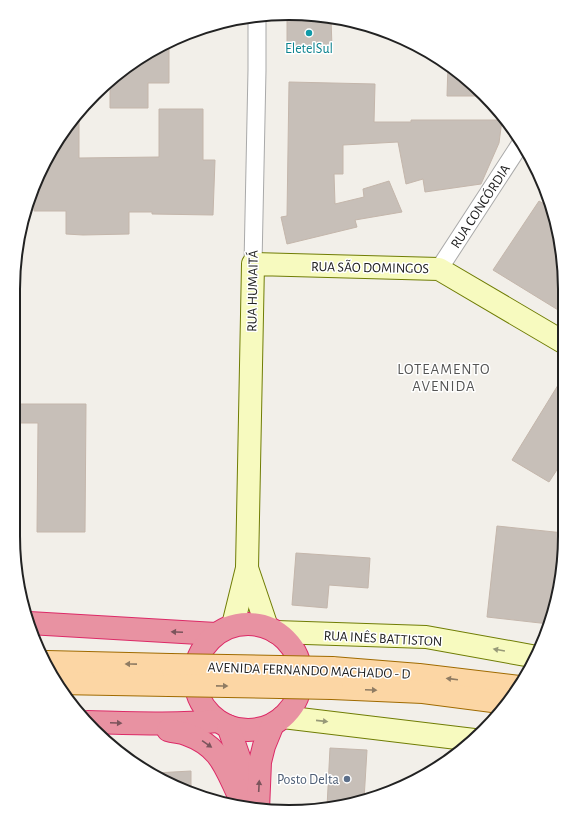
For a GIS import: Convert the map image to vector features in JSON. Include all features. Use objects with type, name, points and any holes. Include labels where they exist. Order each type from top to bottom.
[{"type":"highway","points":[[34,623],[225,630],[247,624],[258,625],[272,630],[291,646],[296,655],[301,675],[297,698],[291,708],[278,720],[262,728],[251,730],[239,729],[223,724],[203,722],[144,724],[96,722]]},
{"type":"highway","points":[[225,630],[208,642],[200,655],[195,671],[195,682],[197,693],[202,704],[209,713],[223,724],[241,763],[239,800]]},
{"type":"highway","points":[[258,803],[260,762],[264,746],[278,720]]},
{"type":"highway","points":[[144,724],[185,733],[200,740],[213,749],[224,763],[239,800]]},
{"type":"main road","points":[[52,663],[169,675]]},
{"type":"main road","points":[[64,683],[169,675]]},
{"type":"main road","name":"AVENIDA FERNANDO MACHADO - D","points":[[169,675],[332,678],[419,675],[512,686]]},
{"type":"main road","name":"AVENIDA FERNANDO MACHADO - D","points":[[332,678],[500,702]]},
{"type":"street","name":"RUA HUMAITÁ","points":[[225,630],[247,568],[257,22]]},
{"type":"street","name":"RUA CONCÓRDIA","points":[[439,269],[518,148]]},
{"type":"street","name":"RUA SÃO DOMINGOS","points":[[253,264],[439,269],[558,339]]},
{"type":"street","name":"RUA HUMAITÁ","points":[[247,568],[272,630]]},
{"type":"street","name":"RUA INÊS BATTISTON","points":[[272,630],[426,638],[530,656]]},
{"type":"street","points":[[278,720],[465,739]]},
{"type":"building","name":"EletelSul","points":[[287,20],[331,23],[332,48],[287,53]]},
{"type":"building","points":[[169,49],[169,83],[148,83],[148,108],[110,108],[110,89],[140,65]]},
{"type":"building","points":[[448,72],[476,96],[447,96]]},
{"type":"building","points":[[289,82],[375,84],[374,122],[411,122],[411,120],[498,120],[501,124],[499,143],[481,184],[425,192],[423,179],[406,184],[398,142],[343,145],[343,174],[334,174],[335,204],[364,197],[363,189],[389,181],[402,212],[355,220],[357,227],[287,244],[281,217],[287,216]]},
{"type":"building","points":[[159,109],[203,109],[203,160],[215,160],[213,215],[129,212],[129,234],[83,235],[66,234],[66,211],[34,211],[34,203],[40,186],[56,154],[79,121],[79,158],[159,157]]},
{"type":"building","points":[[539,201],[544,204],[556,254],[558,310],[493,270]]},
{"type":"building","points":[[558,385],[558,468],[549,482],[512,460]]},
{"type":"building","points":[[20,404],[86,404],[85,532],[37,532],[38,423],[20,423]]},
{"type":"building","points":[[497,526],[558,532],[556,571],[549,606],[544,623],[487,617]]},
{"type":"building","points":[[296,553],[370,558],[368,588],[329,585],[327,608],[292,605]]},
{"type":"building","name":"Posto Delta","points":[[330,748],[367,750],[364,794],[327,802]]},
{"type":"building","points":[[191,771],[191,787],[186,785],[161,773]]},
{"type":"place","name":"EletelSul","points":[[309,33]]},
{"type":"place","name":"Posto Delta","points":[[347,779]]},
{"type":"district","name":"LOTEAMENTO AVENIDA","points":[[444,378]]}]
